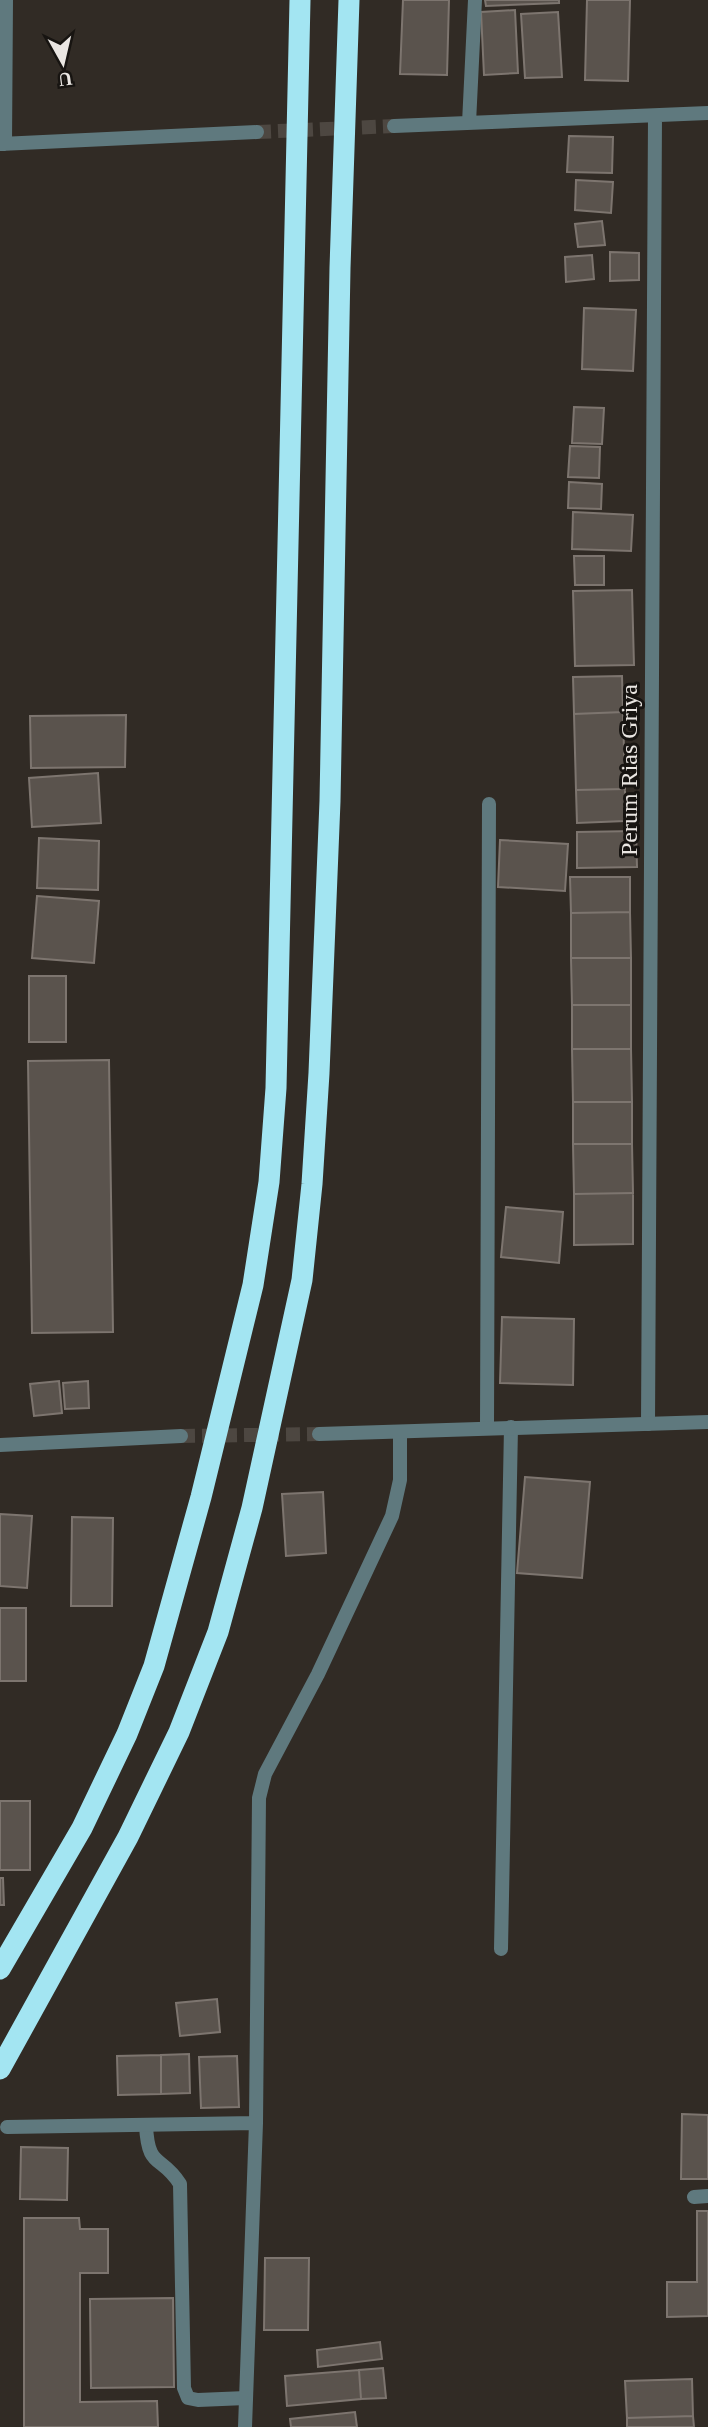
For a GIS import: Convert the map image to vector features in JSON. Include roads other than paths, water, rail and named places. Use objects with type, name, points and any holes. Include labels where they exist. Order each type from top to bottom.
[{"type":"highway","points":[[0,1969],[82,1828],[127,1734],[155,1666],[201,1497],[253,1285],[269,1182],[276,1088],[300,0]]},
{"type":"highway","points":[[0,2069],[128,1837],[179,1732],[218,1632],[252,1508],[302,1280],[312,1184],[319,1073],[330,801],[340,268],[349,0]]},
{"type":"street","points":[[6,0],[2,144],[257,132]]},
{"type":"street","points":[[469,123],[475,0]]},
{"type":"street","points":[[394,126],[708,113]]},
{"type":"street","name":"Perum Rias Griya","points":[[648,1424],[655,116]]},
{"type":"street","points":[[487,1428],[489,804]]},
{"type":"street","points":[[320,1434],[708,1422]]},
{"type":"street","points":[[501,1949],[511,1427]]},
{"type":"street","points":[[245,2427],[256,2123],[259,1798],[265,1774],[318,1674],[392,1516],[400,1480],[400,1432]]},
{"type":"street","points":[[0,1445],[181,1436]]},
{"type":"street","points":[[7,2127],[256,2123]]},
{"type":"street","points":[[146,2125],[147,2147],[153,2159],[172,2172],[180,2184],[184,2388],[188,2398],[198,2400],[246,2398]]},
{"type":"tunnel","points":[[257,132],[394,126]]},
{"type":"tunnel","points":[[181,1436],[319,1434]]}]
